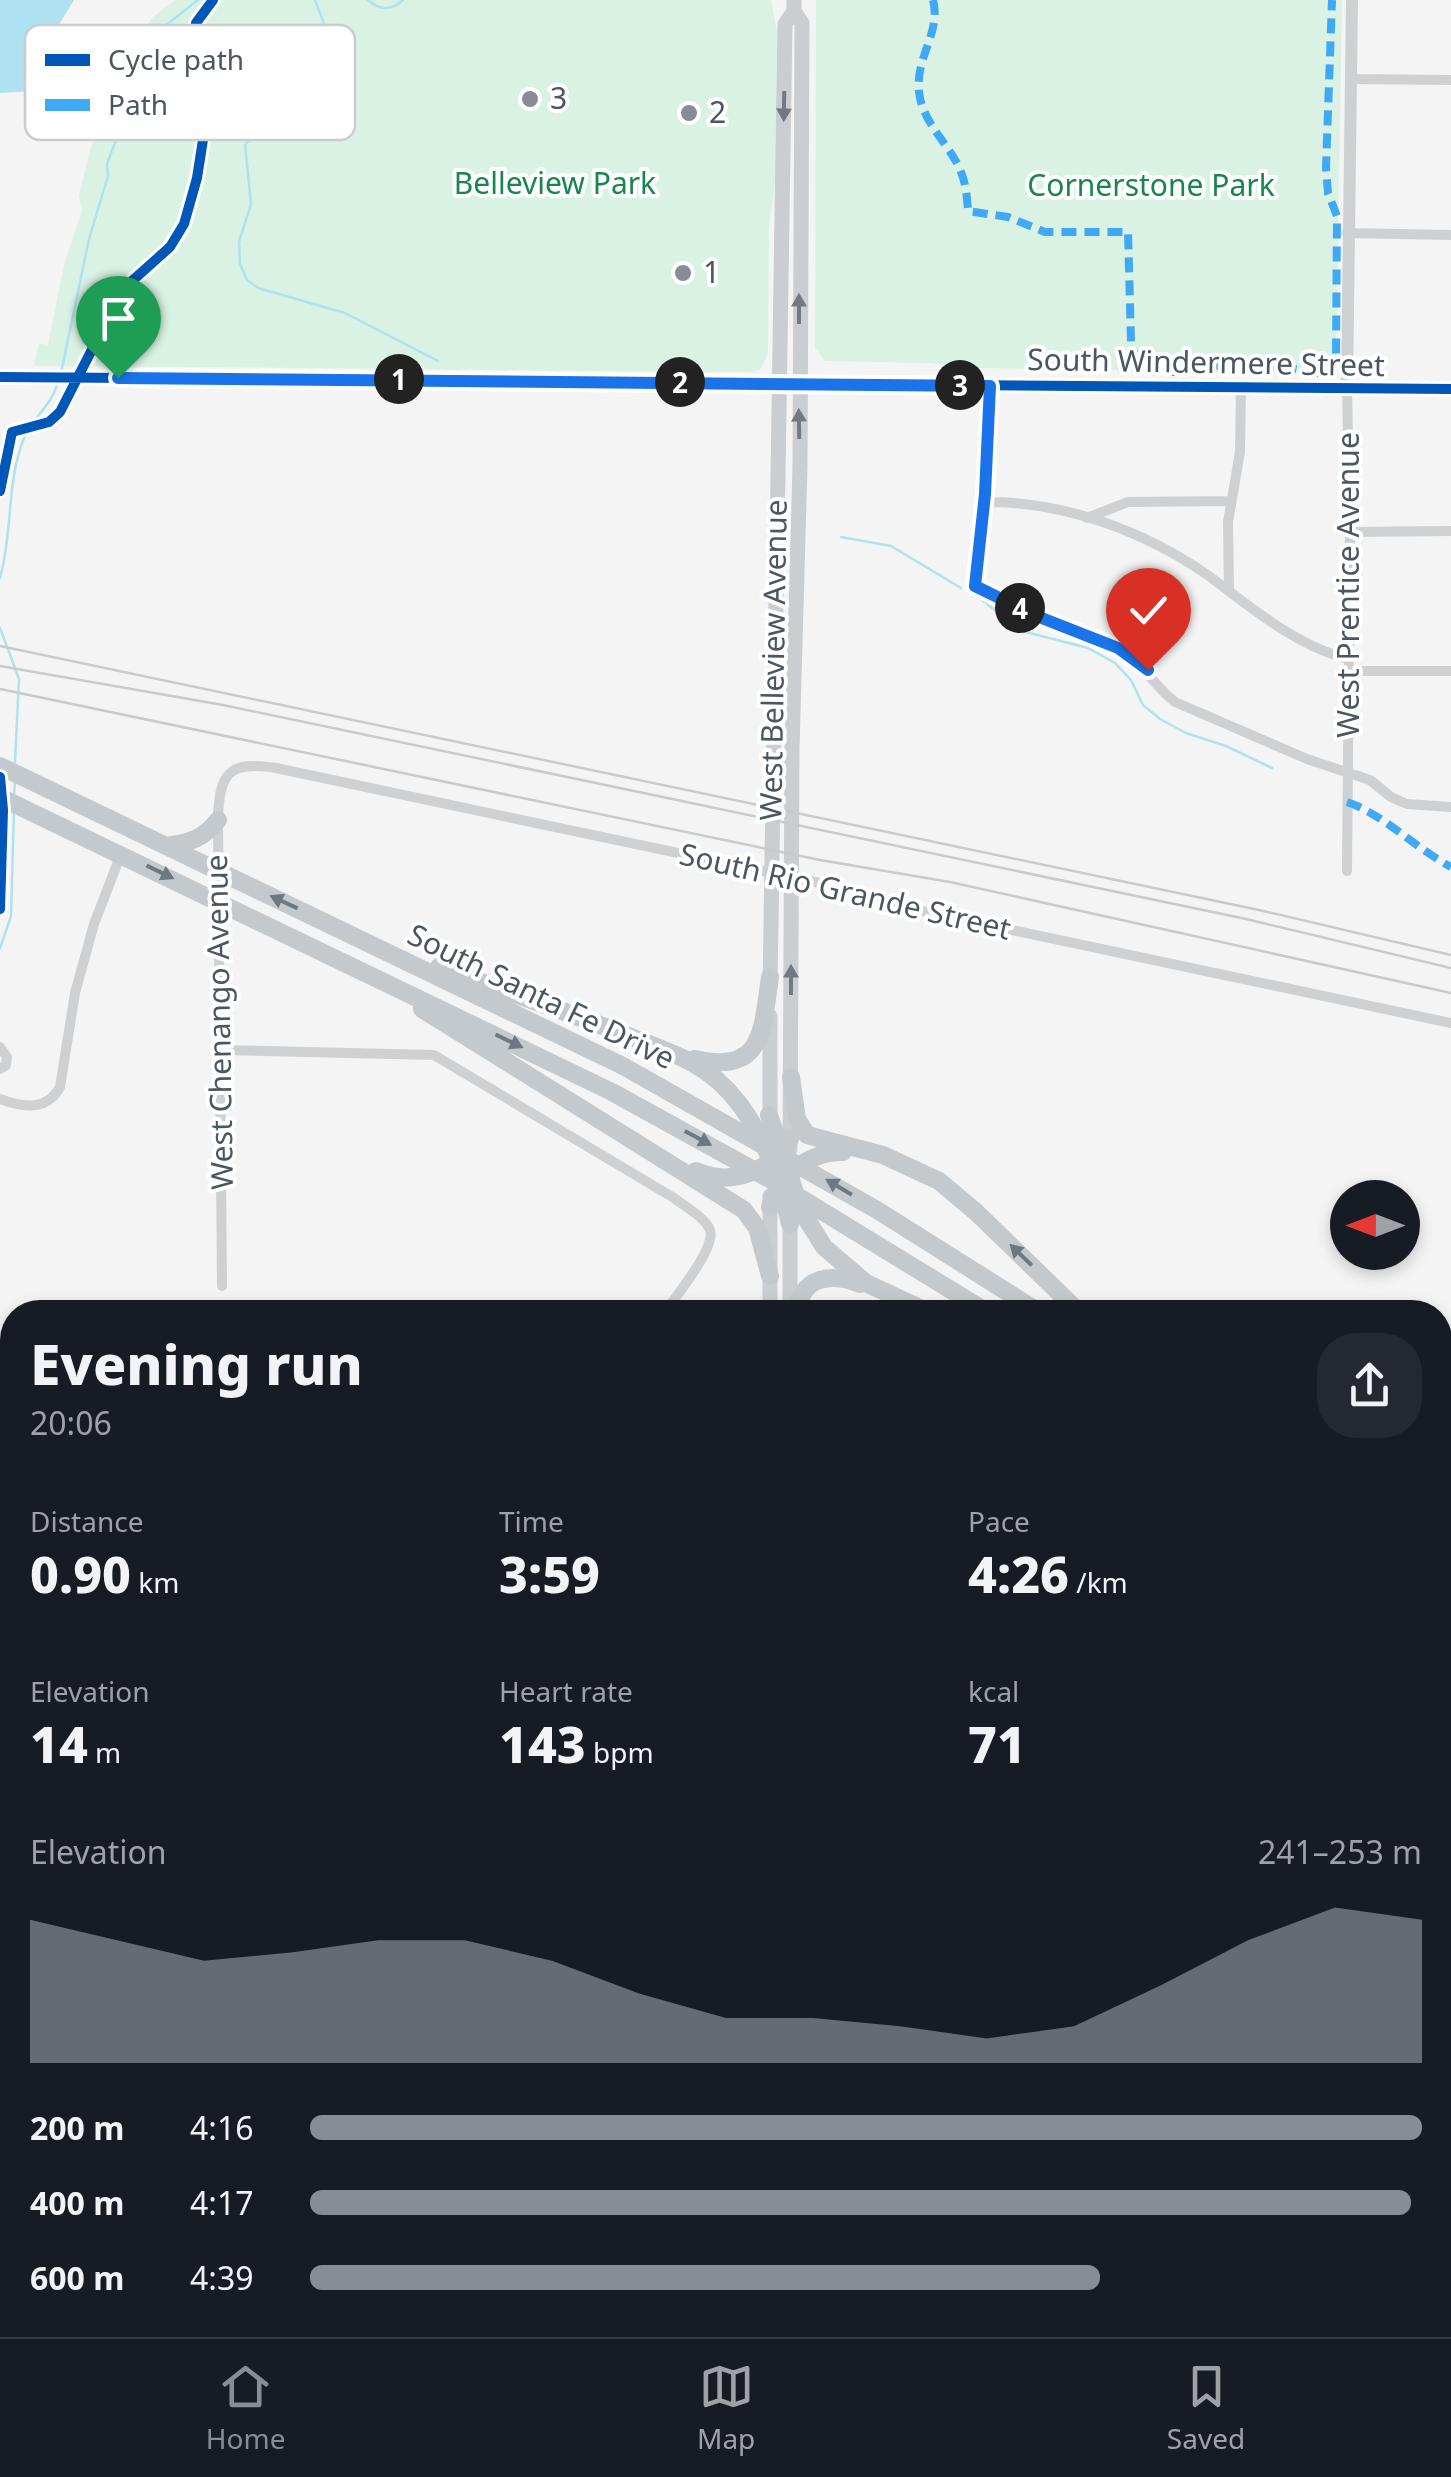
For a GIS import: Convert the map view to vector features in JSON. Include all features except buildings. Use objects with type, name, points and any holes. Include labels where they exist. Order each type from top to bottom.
[{"type":"highway","name":"South Santa Fe Drive","points":[[0,766],[623,1066],[923,1238],[1020,1300]]},
{"type":"highway","name":"South Santa Fe Drive","points":[[0,796],[612,1092],[766,1177],[968,1300]]},
{"type":"highway","points":[[167,846],[193,842],[206,835],[218,820]]},
{"type":"highway","points":[[350,933],[675,1055],[708,1072],[781,1151]]},
{"type":"highway","points":[[326,954],[659,1154],[748,1214],[758,1228],[770,1276]]},
{"type":"highway","points":[[675,1055],[721,1064],[747,1056],[760,1038],[770,977]]},
{"type":"highway","points":[[791,1078],[800,1129],[810,1137],[897,1160],[928,1174],[955,1194],[1066,1300]]},
{"type":"highway","points":[[770,1115],[781,1151],[790,1224]]},
{"type":"highway","points":[[659,1154],[700,1173],[722,1178],[749,1174],[781,1151]]},
{"type":"highway","points":[[770,1206],[785,1180],[816,1156],[848,1152],[913,1169],[955,1194]]},
{"type":"highway","points":[[785,1180],[824,1247],[850,1272],[895,1298]]},
{"type":"highway","points":[[799,1300],[816,1280],[828,1277],[846,1278],[900,1300]]},
{"type":"main road","name":"West Belleview Avenue","points":[[770,1115],[772,713],[790,382],[785,24],[794,6]]},
{"type":"main road","name":"West Belleview Avenue","points":[[770,1300],[770,1206],[791,1078],[793,714],[800,466],[790,382]]},
{"type":"main road","name":"West Belleview Avenue","points":[[781,1151],[785,1180]]},
{"type":"main road","points":[[790,1224],[793,1300]]},
{"type":"street","name":"West Prentice Avenue","points":[[1347,871],[1347,233],[1352,0]]},
{"type":"street","points":[[1351,80],[1451,80]]},
{"type":"street","points":[[1347,233],[1451,234]]},
{"type":"street","name":"South Windermere Street","points":[[0,377],[1451,390]]},
{"type":"street","points":[[990,386],[975,586],[1034,615],[1118,648],[1148,670],[1159,690],[1175,702],[1307,759],[1370,780],[1407,804],[1451,807]]},
{"type":"street","points":[[1229,591],[1227,543],[1240,452],[1241,387]]},
{"type":"street","points":[[1087,518],[1128,502],[1230,501]]},
{"type":"street","points":[[984,502],[1033,504],[1087,518],[1166,548],[1252,610],[1349,665],[1451,670]]},
{"type":"street","points":[[1350,532],[1451,532]]},
{"type":"street","name":"West Chenango Avenue","points":[[222,1286],[218,820],[224,777],[239,766]]},
{"type":"street","name":"South Rio Grande Street","points":[[239,766],[276,768],[866,893],[927,912],[1451,1022]]},
{"type":"street","points":[[0,1099],[18,1105],[43,1105],[54,1100],[60,1088],[75,993],[94,924],[122,854]]},
{"type":"street","points":[[0,1047],[7,1057],[6,1065],[0,1069]]},
{"type":"street","points":[[222,1050],[434,1055],[674,1198],[701,1218],[710,1230],[710,1246],[673,1300]]},
{"type":"green space","name":"Belleview Park","points":[[175,0],[771,0],[777,33],[776,173],[769,228],[768,353],[761,369],[753,372],[34,366],[39,343],[48,345],[64,265],[82,211],[79,196],[94,140],[355,140],[355,25],[147,25]]},
{"type":"green space","name":"Cornerstone Park","points":[[816,0],[1342,0],[1336,356],[1332,369],[1320,373],[978,368],[824,361],[815,347]]},
{"type":"water","points":[[0,0],[74,0],[59,25],[25,25],[25,92],[0,93]]},
{"type":"waterway","points":[[166,25],[198,0]]},
{"type":"waterway","points":[[315,0],[325,25]]},
{"type":"waterway","points":[[368,0],[385,8],[403,0]]},
{"type":"waterway","points":[[61,373],[89,239],[116,140]]},
{"type":"waterway","points":[[249,140],[245,145],[251,204],[239,242],[240,264],[247,280],[258,288],[345,313],[438,361]]},
{"type":"waterway","points":[[0,578],[18,455],[27,431],[57,385]]},
{"type":"waterway","points":[[841,537],[891,546],[961,588]]},
{"type":"waterway","points":[[982,600],[1022,631],[1088,648],[1115,663],[1131,680],[1143,705],[1160,719],[1272,768]]},
{"type":"waterway","points":[[0,628],[19,679],[15,762]]},
{"type":"waterway","points":[[14,797],[15,780]]},
{"type":"waterway","points":[[0,948],[11,916],[14,810]]},
{"type":"tram line","points":[[0,666],[223,705],[1246,919],[1451,968]]},
{"type":"railway","points":[[0,646],[1259,910],[1451,955]]},
{"type":"railway","points":[[0,689],[820,860],[950,882],[1451,993]]},
{"type":"marked path","points":[[933,0],[934,24],[920,71],[920,98],[961,172],[968,211],[1008,217],[1045,232],[1128,232],[1131,342],[1150,372],[1207,366],[1286,367],[1311,373],[1329,373],[1336,356],[1337,216],[1328,193],[1326,167],[1332,0]]},
{"type":"marked path","points":[[1347,802],[1451,867]]},
{"type":"cycle path","points":[[197,25],[213,0]]},
{"type":"cycle path","points":[[0,491],[12,432],[49,422],[60,412],[123,289],[170,247],[184,224],[203,140]]},
{"type":"cycle path","points":[[0,377],[1451,389]]},
{"type":"cycle path","points":[[0,777],[0,909]]},
{"type":"place","name":"3","points":[[530,99]]},
{"type":"place","name":"2","points":[[689,113]]},
{"type":"place","name":"1","points":[[683,273]]},
{"type":"route","points":[[118,378],[990,386],[985,494],[975,586],[1034,615],[1093,635],[1148,670]]}]
